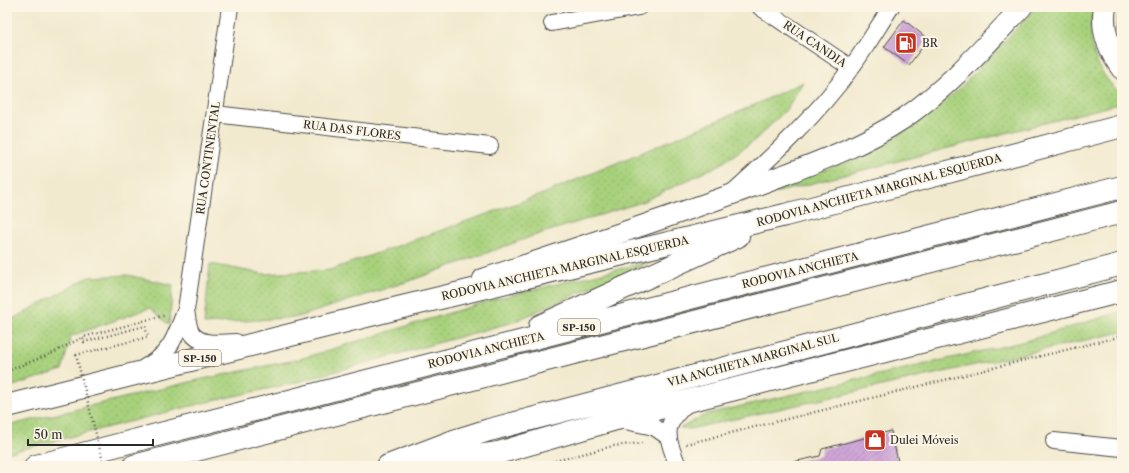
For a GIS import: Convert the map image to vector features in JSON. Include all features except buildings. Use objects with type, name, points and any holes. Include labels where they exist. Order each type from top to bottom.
[{"type":"highway","points":[[1105,7],[1105,24],[1109,46],[1122,68]]},
{"type":"highway","name":"RODOVIA ANCHIETA MARGINAL ESQUERDA","points":[[7,406],[394,309],[785,215],[1122,126]]},
{"type":"highway","name":"RODOVIA ANCHIETA","points":[[36,466],[1122,187]]},
{"type":"highway","name":"SP-150","points":[[134,466],[1122,212]]},
{"type":"highway","points":[[481,352],[785,215]]},
{"type":"highway","name":"VIA ANCHIETA MARGINAL SUL","points":[[388,466],[454,441],[489,430],[1122,264]]},
{"type":"highway","points":[[409,466],[498,453],[616,419],[1122,291]]},
{"type":"main road","points":[[394,309],[728,196],[830,157],[879,133],[904,118],[959,72],[1022,7]]},
{"type":"street","name":"RUA CONTINENTAL","points":[[128,376],[164,355],[171,346],[186,310],[230,7]]},
{"type":"street","points":[[552,23],[639,7]]},
{"type":"street","name":"RUA CANDIA","points":[[760,7],[851,68]]},
{"type":"street","points":[[728,196],[788,141],[815,112],[851,68],[891,7]]},
{"type":"street","name":"RUA DAS FLORES","points":[[215,114],[490,146]]},
{"type":"street","name":"RUA CONTINENTAL","points":[[186,310],[191,332],[198,339],[210,343],[269,341]]},
{"type":"street","points":[[678,466],[669,442],[670,426],[675,416],[691,400]]},
{"type":"street","points":[[616,419],[654,427],[669,442]]},
{"type":"street","points":[[1054,441],[1122,448]]},
{"type":"path","points":[[7,371],[53,353],[83,337],[186,310]]},
{"type":"path","points":[[83,337],[84,342],[145,326],[148,337],[76,355],[104,466]]},
{"type":"path","points":[[536,466],[613,446],[637,442],[669,442],[1122,336]]},
{"type":"green space","points":[[1037,7],[1094,7],[1091,32],[1094,52],[1100,68],[1105,76],[1122,94],[1122,103],[740,202],[865,154],[914,126],[959,89]]},
{"type":"green space","points":[[1120,7],[1122,7],[1122,54],[1116,29]]},
{"type":"green space","points":[[803,82],[786,110],[755,140],[721,164],[642,202],[533,236],[412,280],[298,317],[204,324],[210,264],[264,274],[330,270],[540,195],[750,107]]},
{"type":"green space","points":[[652,261],[513,322],[294,383],[211,401],[7,453],[7,426],[198,380],[300,359],[495,299]]},
{"type":"green space","points":[[127,275],[173,285],[169,325],[150,308],[71,336],[62,370],[7,388],[7,322],[89,277]]},
{"type":"green space","points":[[1122,311],[1122,332],[690,429],[680,428],[707,414],[1026,341]]},
{"type":"place","name":"BR","points":[[906,43]]},
{"type":"place","name":"Dulei Móveis","points":[[875,440]]}]
